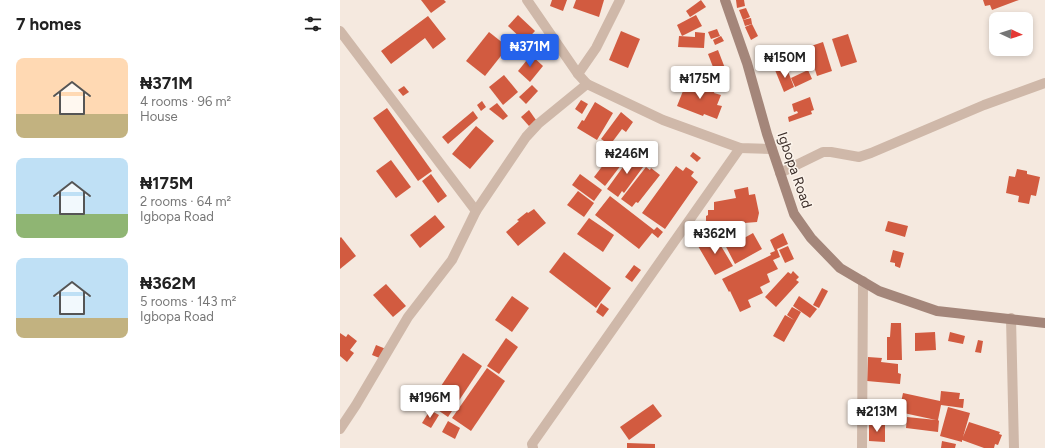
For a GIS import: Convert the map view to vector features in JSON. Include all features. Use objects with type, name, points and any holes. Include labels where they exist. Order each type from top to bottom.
[{"type":"street","points":[[527,0],[578,74],[587,84],[663,120],[740,148],[772,149]]},
{"type":"street","points":[[578,74],[596,48],[620,0]]},
{"type":"street","name":"Igbopa Road","points":[[725,0],[747,63],[772,149],[794,214],[811,238],[840,268],[880,291],[937,311],[1011,318],[1045,323]]},
{"type":"street","points":[[340,31],[476,210]]},
{"type":"street","points":[[780,173],[823,152],[859,156],[872,153],[984,105],[1045,83]]},
{"type":"street","points":[[340,428],[356,405],[408,317],[452,260],[476,210],[526,137],[538,124],[587,84]]},
{"type":"street","points":[[533,448],[532,444],[740,148]]},
{"type":"street","points":[[862,448],[863,281]]},
{"type":"street","points":[[1011,318],[1014,448]]},
{"type":"building","points":[[421,0],[444,0],[446,2],[431,13]]},
{"type":"building","points":[[552,0],[567,0],[563,11],[550,6]]},
{"type":"building","points":[[576,0],[604,0],[599,17],[573,8]]},
{"type":"building","points":[[701,0],[706,7],[690,17],[686,11]]},
{"type":"building","points":[[736,0],[744,0],[745,6],[737,8]]},
{"type":"building","points":[[983,0],[1019,0],[992,10],[990,5],[985,6]]},
{"type":"building","points":[[746,8],[750,17],[743,20],[739,10]]},
{"type":"building","points":[[518,15],[535,31],[525,42],[508,26]]},
{"type":"building","points":[[696,15],[702,26],[682,36],[677,25]]},
{"type":"building","points":[[428,16],[446,39],[433,49],[425,38],[391,64],[381,51]]},
{"type":"building","points":[[751,18],[752,24],[745,26],[743,20]]},
{"type":"building","points":[[752,24],[758,36],[751,40],[745,27]]},
{"type":"building","points":[[717,29],[720,36],[711,39],[708,32]]},
{"type":"building","points":[[621,31],[640,39],[628,68],[609,60]]},
{"type":"building","points":[[489,32],[508,47],[485,76],[466,61]]},
{"type":"building","points":[[695,32],[705,33],[704,48],[678,47],[679,36],[695,37]]},
{"type":"building","points":[[848,34],[857,62],[841,67],[832,39]]},
{"type":"building","points":[[721,36],[724,41],[715,45],[713,40]]},
{"type":"building","points":[[823,42],[832,71],[817,76],[808,47]]},
{"type":"building","points":[[718,50],[728,76],[718,80],[708,54]]},
{"type":"building","points":[[531,55],[543,66],[530,82],[518,71]]},
{"type":"building","points":[[786,66],[794,87],[784,92],[775,70]]},
{"type":"building","points":[[808,70],[812,79],[795,87],[791,78]]},
{"type":"building","points":[[504,75],[518,92],[503,105],[489,87]]},
{"type":"building","points":[[687,81],[715,90],[714,93],[721,95],[717,105],[722,106],[717,119],[704,114],[703,116],[677,106]]},
{"type":"building","points":[[532,85],[538,91],[526,104],[519,97]]},
{"type":"building","points":[[404,86],[409,92],[403,96],[398,90]]},
{"type":"building","points":[[810,97],[814,110],[811,111],[812,114],[789,122],[788,117],[798,113],[797,111],[794,112],[792,104]]},
{"type":"building","points":[[581,100],[588,104],[582,114],[575,109]]},
{"type":"building","points":[[482,101],[486,107],[481,111],[477,105]]},
{"type":"building","points":[[595,102],[613,113],[597,140],[577,128],[582,120],[584,121]]},
{"type":"building","points":[[497,103],[508,116],[503,120],[489,109]]},
{"type":"building","points":[[387,108],[432,171],[418,181],[373,118]]},
{"type":"building","points":[[529,110],[536,120],[529,126],[521,117]]},
{"type":"building","points":[[473,111],[478,118],[448,144],[442,137]]},
{"type":"building","points":[[621,112],[633,122],[626,132],[622,129],[610,145],[601,139]]},
{"type":"building","points":[[476,126],[494,141],[470,169],[452,154]]},
{"type":"building","points":[[617,147],[628,156],[605,186],[594,177]]},
{"type":"building","points":[[693,152],[701,158],[697,162],[690,156]]},
{"type":"building","points":[[633,153],[646,163],[624,193],[622,191],[618,197],[607,189]]},
{"type":"building","points":[[391,160],[411,187],[396,198],[376,171]]},
{"type":"building","points":[[676,166],[683,171],[686,167],[694,172],[691,176],[698,182],[665,229],[642,213]]},
{"type":"building","points":[[646,167],[650,170],[651,168],[660,175],[638,203],[636,202],[632,207],[621,199]]},
{"type":"building","points":[[1017,169],[1027,171],[1027,174],[1040,177],[1036,196],[1031,195],[1029,204],[1018,202],[1019,196],[1006,193],[1009,176],[1015,177]]},
{"type":"building","points":[[431,174],[447,196],[438,203],[422,181]]},
{"type":"building","points":[[580,174],[602,190],[594,201],[572,185]]},
{"type":"building","points":[[748,187],[749,195],[755,194],[759,213],[757,222],[706,226],[706,216],[708,215],[708,210],[714,210],[714,202],[736,198],[734,190]]},
{"type":"building","points":[[578,191],[594,203],[584,217],[567,205]]},
{"type":"building","points":[[610,196],[654,230],[657,227],[663,232],[658,238],[652,233],[639,249],[595,215]]},
{"type":"building","points":[[534,209],[546,223],[518,246],[506,232],[519,221],[517,220],[527,212],[528,213]]},
{"type":"building","points":[[435,215],[445,227],[420,248],[410,235]]},
{"type":"building","points":[[589,218],[614,235],[603,252],[577,234]]},
{"type":"building","points":[[888,221],[908,226],[905,237],[885,231]]},
{"type":"building","points":[[753,233],[762,249],[735,264],[723,241],[734,235],[737,242]]},
{"type":"building","points":[[783,233],[788,244],[777,249],[780,257],[773,260],[778,269],[767,274],[770,282],[760,287],[763,293],[748,300],[751,307],[740,312],[730,291],[729,292],[722,279],[771,255],[770,253],[775,251],[770,240]]},
{"type":"building","points":[[709,236],[710,239],[715,236],[733,266],[715,275],[698,246],[704,243],[702,240]]},
{"type":"building","points":[[341,237],[356,256],[340,269],[340,238]]},
{"type":"building","points":[[788,246],[794,259],[785,263],[779,250]]},
{"type":"building","points":[[893,250],[904,253],[900,268],[895,266],[895,263],[890,262]]},
{"type":"building","points":[[564,252],[611,288],[596,308],[549,272]]},
{"type":"building","points":[[634,265],[641,270],[632,282],[625,277]]},
{"type":"building","points":[[793,271],[799,277],[796,280],[799,282],[776,307],[765,297],[788,272],[791,274]]},
{"type":"building","points":[[386,284],[406,306],[393,317],[373,295]]},
{"type":"building","points":[[822,288],[828,291],[819,308],[813,305]]},
{"type":"building","points":[[512,296],[529,308],[512,332],[495,320]]},
{"type":"building","points":[[799,296],[817,309],[810,318],[793,306]]},
{"type":"building","points":[[601,303],[609,309],[603,317],[596,312]]},
{"type":"building","points":[[792,307],[801,312],[784,342],[773,336],[785,315],[794,320],[787,315]]},
{"type":"building","points":[[891,323],[901,323],[902,360],[887,360],[887,337],[890,337]]},
{"type":"building","points":[[935,332],[936,350],[915,351],[915,333]]},
{"type":"building","points":[[950,332],[965,336],[963,344],[948,341]]},
{"type":"building","points":[[340,333],[346,337],[348,334],[357,341],[350,350],[354,353],[347,362],[340,356]]},
{"type":"building","points":[[506,338],[518,347],[499,374],[487,366]]},
{"type":"building","points":[[978,340],[983,341],[981,353],[975,352]]},
{"type":"building","points":[[376,345],[386,349],[382,359],[372,355]]},
{"type":"building","points":[[463,353],[482,366],[448,417],[429,404]]},
{"type":"building","points":[[868,357],[882,358],[881,362],[898,364],[898,373],[901,374],[900,384],[867,381]]},
{"type":"building","points":[[487,368],[505,381],[471,431],[452,418]]},
{"type":"building","points":[[941,391],[960,393],[959,399],[964,399],[963,408],[941,405],[938,420],[938,432],[906,428],[907,417],[936,420],[899,412],[903,393],[940,401]]},
{"type":"building","points":[[653,404],[662,416],[629,440],[620,427]]},
{"type":"building","points":[[948,407],[970,413],[963,437],[969,422],[1000,432],[999,434],[1002,435],[998,445],[995,444],[994,448],[984,448],[962,440],[962,442],[940,436]]},
{"type":"building","points":[[430,410],[439,415],[431,428],[422,423]]},
{"type":"building","points":[[448,421],[460,428],[455,439],[442,432]]},
{"type":"building","points":[[869,424],[885,425],[885,442],[869,441]]},
{"type":"building","points":[[942,441],[956,444],[955,448],[941,448]]},
{"type":"building","points":[[627,443],[655,444],[655,448],[627,448]]}]
